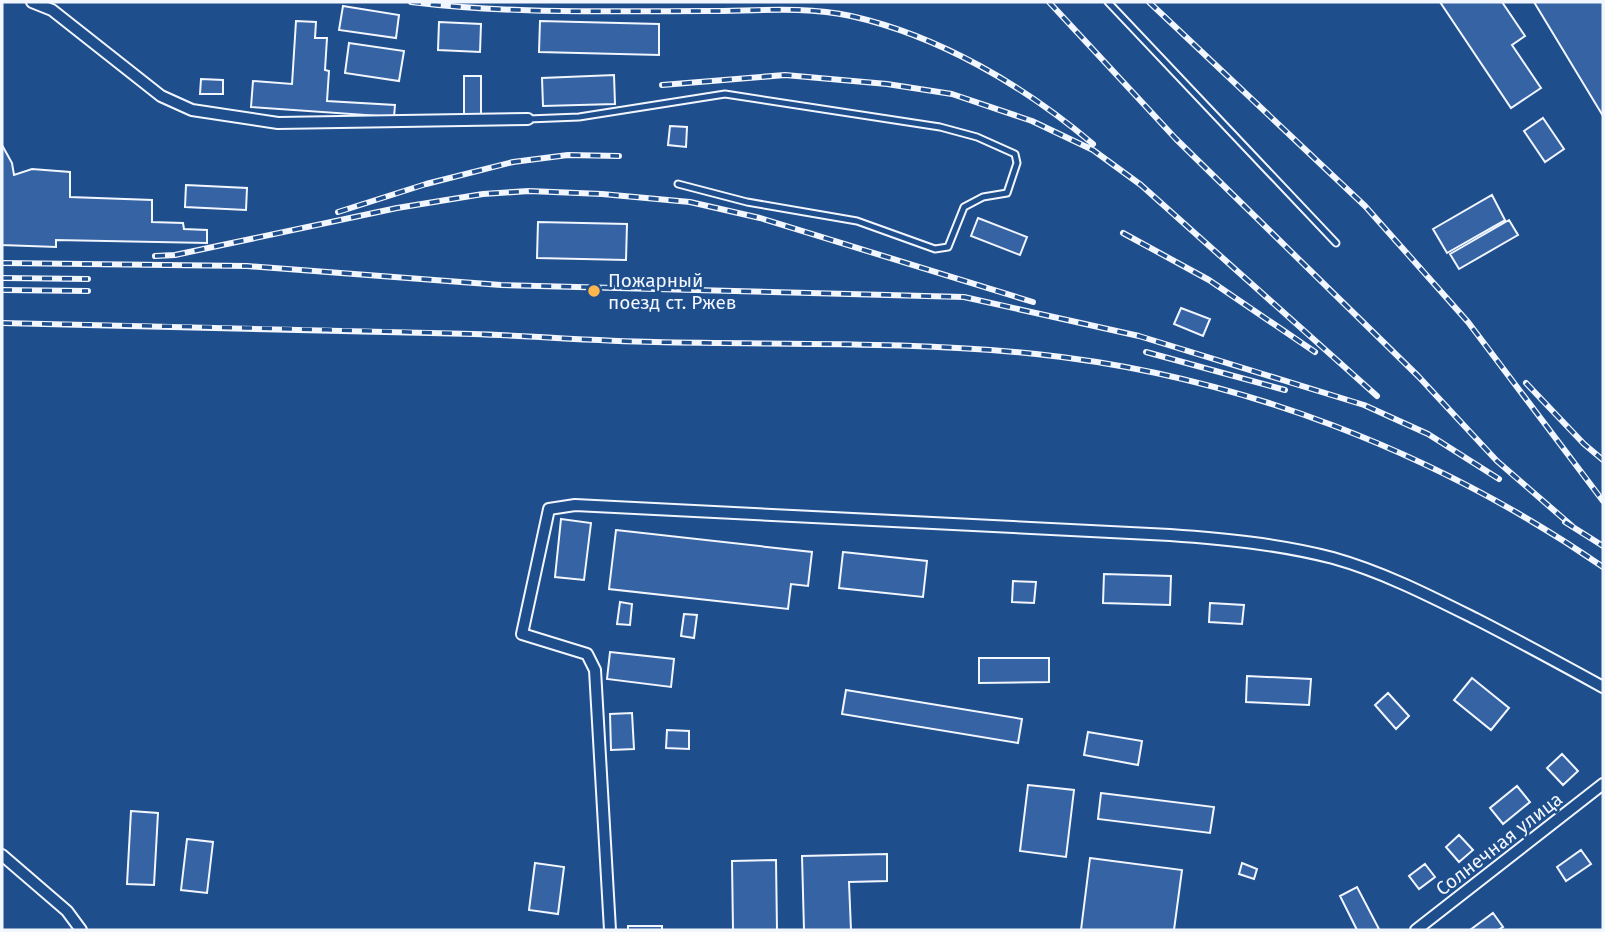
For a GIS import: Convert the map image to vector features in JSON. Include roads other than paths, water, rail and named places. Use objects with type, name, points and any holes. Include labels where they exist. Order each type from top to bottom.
[{"type":"street","points":[[32,2],[52,10],[161,96],[192,110],[278,123],[528,120]]},
{"type":"street","points":[[610,930],[595,670],[587,654],[522,634],[549,509],[575,505],[1170,535],[1284,546],[1336,559],[1393,581],[1453,608],[1603,687]]},
{"type":"street","name":"Солнечная улица","points":[[1416,930],[1603,784]]},
{"type":"street","points":[[2,855],[67,911],[82,930]]},
{"type":"lane","points":[[1108,2],[1336,243]]},
{"type":"lane","points":[[528,120],[579,117],[725,94],[940,127],[977,138],[1015,154],[1017,163],[1007,193],[984,197],[964,207],[948,247],[935,249],[857,221],[747,202],[677,184]]},
{"type":"railway","points":[[411,2],[522,10],[798,10],[851,16],[917,36],[979,66],[1039,102],[1093,144]]},
{"type":"railway","points":[[1049,2],[1176,139],[1418,376],[1497,461],[1572,526]]},
{"type":"railway","points":[[1149,2],[1365,206],[1468,322],[1603,501]]},
{"type":"railway","points":[[662,85],[785,75],[887,84],[952,94],[1032,121],[1093,150],[1141,185],[1377,396]]},
{"type":"railway","points":[[338,212],[426,184],[513,162],[568,155],[619,156]]},
{"type":"railway","points":[[155,256],[175,255],[397,208],[483,194],[529,191],[602,194],[690,202],[760,218],[1033,302]]},
{"type":"railway","points":[[1123,233],[1209,280],[1315,352]]},
{"type":"railway","points":[[2,263],[247,266],[501,285],[964,297],[1139,336],[1364,405],[1428,434],[1499,479]]},
{"type":"railway","points":[[2,278],[88,279]]},
{"type":"railway","points":[[2,290],[88,291]]},
{"type":"railway","points":[[2,323],[414,332],[632,341],[893,345],[1036,354],[1112,364],[1260,400],[1333,425],[1472,488],[1603,567]]},
{"type":"railway","points":[[1146,352],[1285,390]]},
{"type":"railway","points":[[1526,383],[1584,444],[1603,460]]},
{"type":"railway","points":[[1565,522],[1603,546]]},
{"type":"place","name":"Пожарный поезд ст. Ржев","points":[[594,291]]}]
